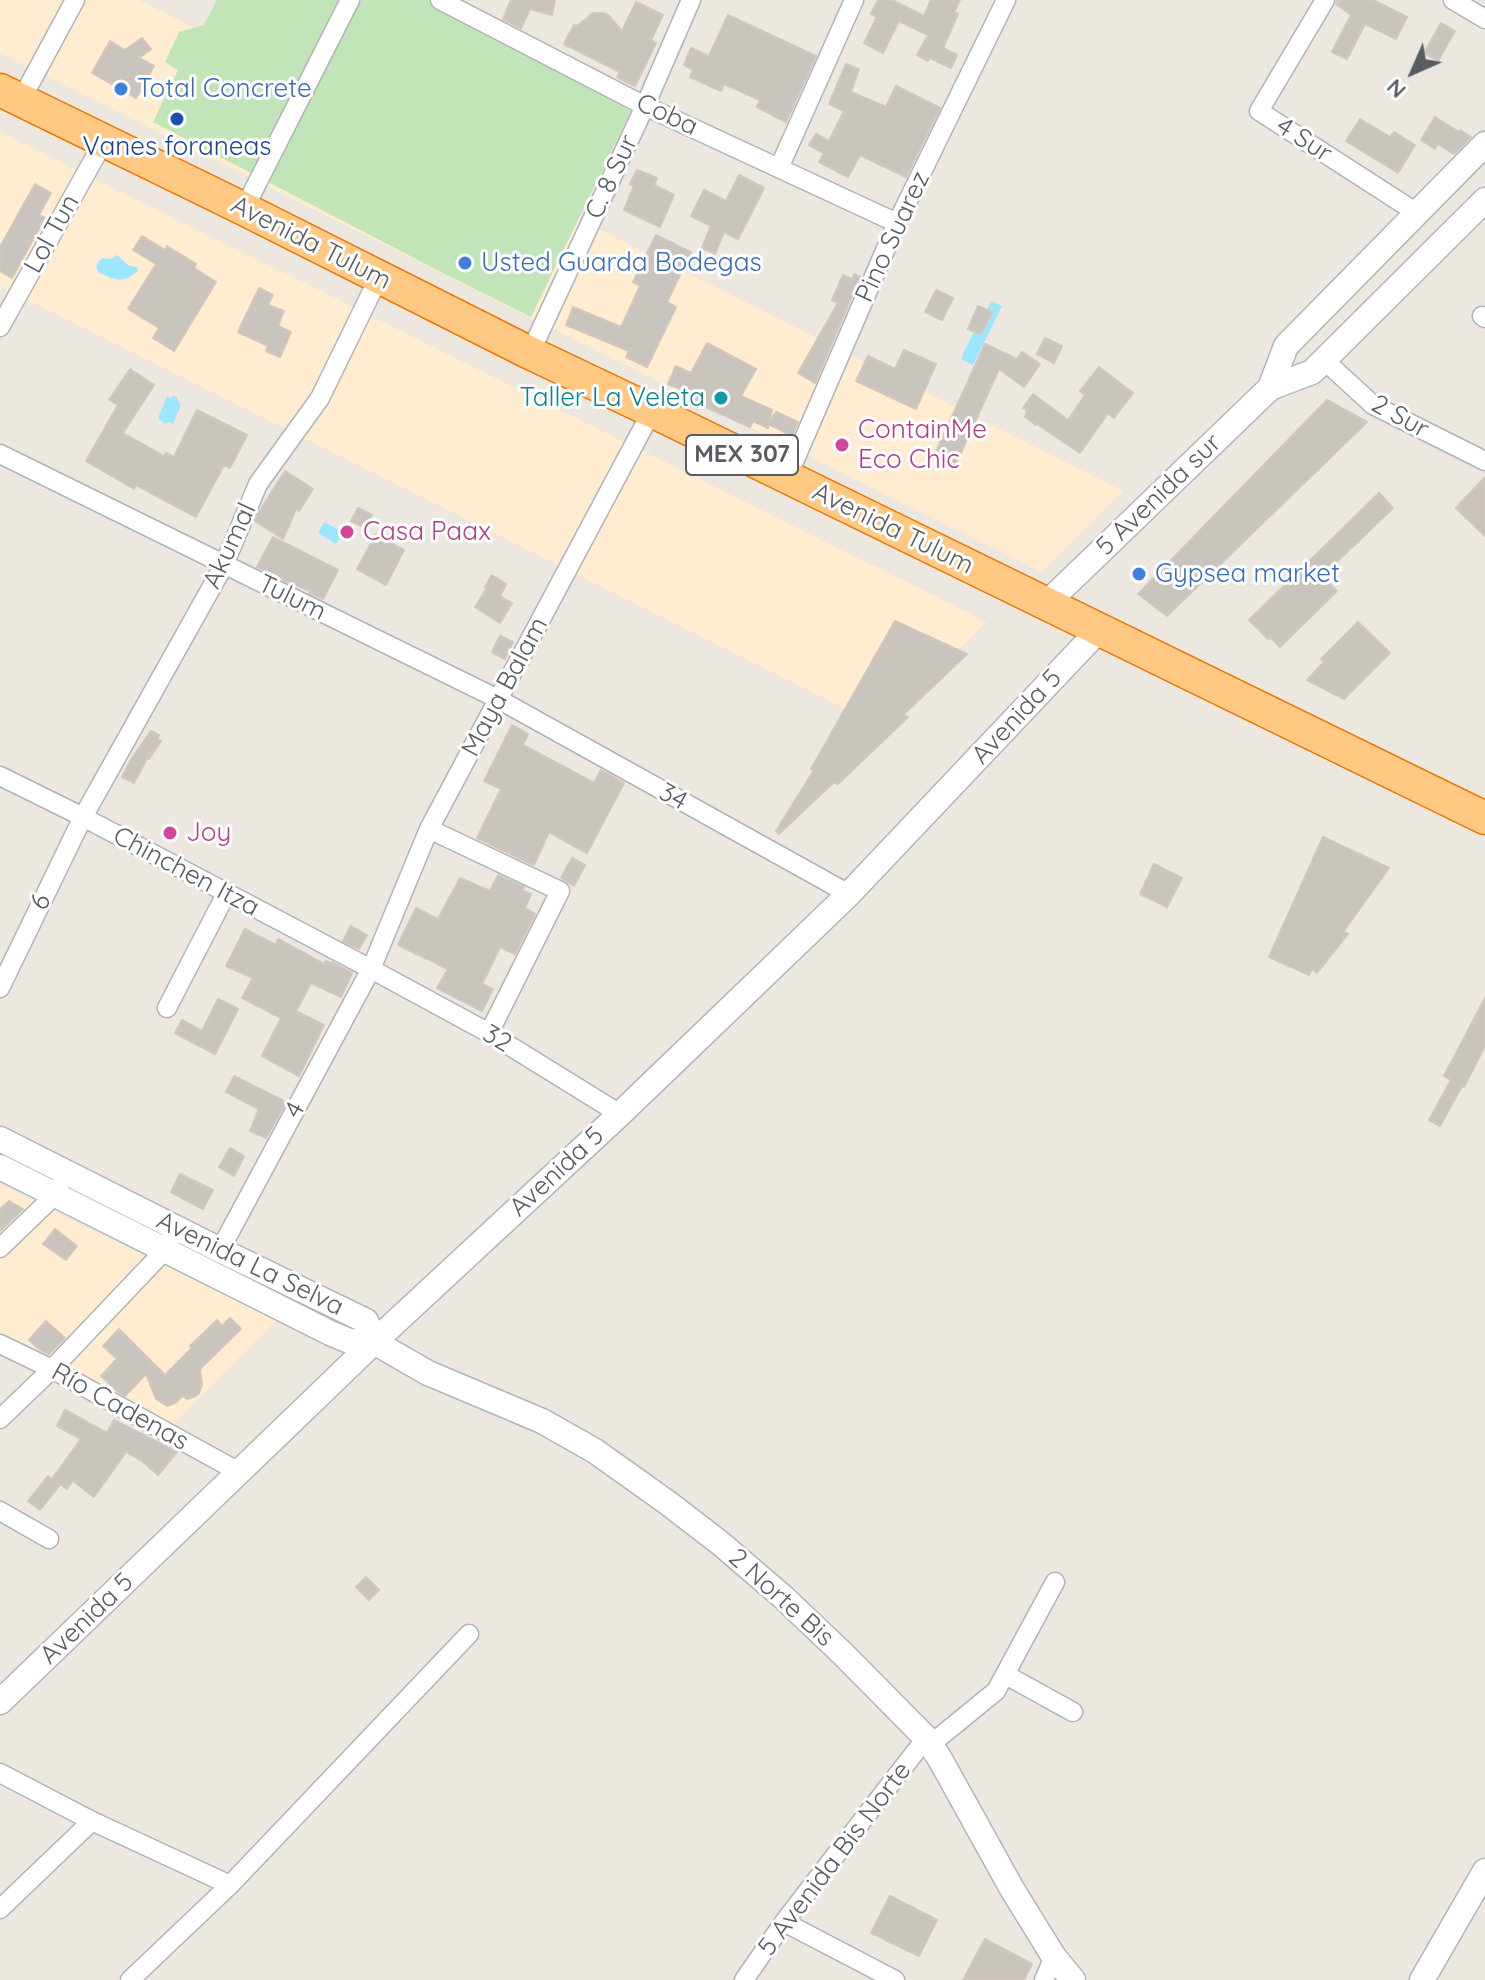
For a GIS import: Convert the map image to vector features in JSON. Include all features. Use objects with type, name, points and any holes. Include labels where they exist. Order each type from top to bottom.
[{"type":"highway","name":"Avenida Tulum","points":[[11,95],[530,353],[1485,818]]},
{"type":"street","points":[[11,95],[75,0]]},
{"type":"street","points":[[244,209],[350,0]]},
{"type":"street","name":"Coba","points":[[440,0],[645,106],[897,223]]},
{"type":"street","name":"C. 8 Sur","points":[[530,353],[691,0]]},
{"type":"street","points":[[779,168],[854,0]]},
{"type":"street","name":"Pino Suarez","points":[[787,478],[897,223],[1006,0]]},
{"type":"street","name":"4 Sur","points":[[1325,0],[1259,111],[1417,213]]},
{"type":"street","points":[[1453,0],[1485,19]]},
{"type":"street","name":"Lol Tun","points":[[0,327],[104,141]]},
{"type":"street","points":[[1270,388],[1286,346],[1485,144]]},
{"type":"street","points":[[1270,388],[1312,372],[1485,200]]},
{"type":"street","name":"Akumal","points":[[83,817],[224,565],[258,484],[320,398],[379,277]]},
{"type":"street","name":"2 Sur","points":[[1324,360],[1373,405],[1485,461]]},
{"type":"street","name":"5 Avenida sur","points":[[1047,603],[1270,388]]},
{"type":"street","name":"Maya Balam","points":[[371,969],[429,829],[652,411]]},
{"type":"street","name":"Tulum","points":[[0,454],[498,699]]},
{"type":"street","name":"Avenida 5","points":[[0,1702],[374,1342],[620,1114],[849,894],[1100,629]]},
{"type":"street","name":"34","points":[[498,699],[849,894]]},
{"type":"street","name":"Chinchen Itza","points":[[0,776],[371,969]]},
{"type":"street","name":"6","points":[[0,988],[83,817]]},
{"type":"street","points":[[429,829],[560,891],[489,1033]]},
{"type":"street","points":[[167,1008],[226,894]]},
{"type":"street","name":"32","points":[[371,969],[489,1033],[620,1114]]},
{"type":"street","name":"4","points":[[220,1250],[371,969]]},
{"type":"street","name":"Avenida La Selva","points":[[0,1139],[66,1172],[171,1239],[330,1333],[349,1341],[374,1342],[366,1321],[220,1250],[171,1239],[55,1195],[0,1167]]},
{"type":"street","points":[[0,1248],[55,1195],[66,1172]]},
{"type":"street","points":[[0,1419],[52,1369],[171,1239]]},
{"type":"street","name":"2 Norte Bis","points":[[374,1342],[428,1373],[542,1421],[595,1451],[720,1543],[783,1597],[928,1741],[1012,1889],[1054,1957],[1073,1980]]},
{"type":"street","name":"Río Cadenas","points":[[0,1344],[52,1369],[239,1472]]},
{"type":"street","points":[[0,1511],[49,1539]]},
{"type":"street","name":"5 Avenida Bis Norte","points":[[744,1980],[784,1922],[928,1741],[996,1691],[1055,1582]]},
{"type":"street","points":[[130,1980],[230,1885],[469,1634]]},
{"type":"street","points":[[1006,1675],[1073,1712]]},
{"type":"street","points":[[0,1773],[92,1821],[230,1885]]},
{"type":"street","points":[[0,1909],[92,1821]]},
{"type":"street","points":[[1422,1980],[1485,1871]]},
{"type":"street","points":[[784,1922],[895,1980]]},
{"type":"street","points":[[1044,1980],[1054,1957]]},
{"type":"shaded area","points":[[0,0],[139,0],[1124,491],[1041,572],[0,53]]},
{"type":"shaded area","points":[[0,132],[987,622],[880,726],[0,286]]},
{"type":"shaded area","points":[[0,1184],[276,1321],[173,1424],[0,1339]]},
{"type":"green space","points":[[217,0],[433,0],[631,111],[531,317],[153,122],[178,70],[165,62],[179,32],[204,25]]},
{"type":"water","points":[[117,255],[138,271],[120,280],[98,272],[96,266],[102,258],[111,259]]},
{"type":"water","points":[[991,301],[1002,306],[973,365],[961,359],[974,331],[982,334],[992,313],[987,310]]},
{"type":"water","points":[[167,396],[177,397],[181,405],[173,424],[165,424],[158,418]]},
{"type":"water","points":[[324,522],[343,532],[336,544],[318,533]]},
{"type":"building","points":[[511,0],[555,0],[552,15],[530,9],[521,28],[503,19]]},
{"type":"building","points":[[878,0],[892,0],[924,16],[931,0],[960,0],[954,12],[958,14],[943,48],[957,55],[951,68],[917,55],[928,35],[899,21],[883,53],[864,43],[877,17],[871,14]]},
{"type":"building","points":[[1337,0],[1373,0],[1407,17],[1396,39],[1365,24],[1347,59],[1332,52],[1351,15],[1336,4]]},
{"type":"building","points":[[636,2],[663,15],[651,40],[656,43],[635,86],[617,77],[620,72],[564,44],[574,25],[577,26],[593,13],[608,15],[622,31]]},
{"type":"building","points":[[728,15],[816,56],[786,122],[757,107],[760,100],[724,84],[721,91],[690,77],[693,70],[684,65],[691,48],[709,56]]},
{"type":"building","points":[[1441,23],[1455,31],[1438,61],[1424,53]]},
{"type":"building","points":[[142,38],[151,49],[139,58],[154,66],[136,98],[92,73],[110,41],[125,50]]},
{"type":"building","points":[[846,64],[859,69],[851,92],[886,107],[896,86],[940,108],[906,177],[860,155],[848,177],[819,162],[824,153],[809,145],[816,134],[829,141],[844,111],[829,104]]},
{"type":"building","points":[[1435,117],[1471,137],[1454,154],[1438,144],[1435,149],[1421,140]]},
{"type":"building","points":[[1360,119],[1390,137],[1394,132],[1415,145],[1398,173],[1346,141]]},
{"type":"building","points":[[637,170],[657,178],[654,185],[674,195],[660,227],[624,210]]},
{"type":"building","points":[[739,175],[764,188],[738,239],[724,232],[715,254],[702,248],[711,226],[691,216],[704,190],[726,201]]},
{"type":"building","points":[[35,184],[51,193],[39,215],[45,218],[12,278],[0,271],[0,247]]},
{"type":"building","points":[[656,235],[691,252],[667,302],[676,307],[647,367],[626,357],[629,351],[566,325],[573,307],[621,327],[640,286],[633,282]]},
{"type":"building","points":[[142,236],[165,250],[167,246],[196,264],[194,268],[216,282],[174,351],[153,338],[159,328],[128,309],[156,264],[133,250]]},
{"type":"building","points":[[854,274],[860,277],[815,383],[798,373],[838,303],[832,300],[843,275],[852,279]]},
{"type":"building","points":[[259,288],[273,295],[268,305],[284,311],[278,326],[291,332],[280,357],[266,351],[268,346],[238,332]]},
{"type":"building","points":[[936,290],[953,298],[942,320],[925,312]]},
{"type":"building","points":[[978,306],[992,312],[981,334],[968,329]]},
{"type":"building","points":[[1045,338],[1062,346],[1054,363],[1037,354]]},
{"type":"building","points":[[707,343],[756,369],[741,396],[772,410],[768,428],[753,421],[750,427],[699,404],[697,409],[675,399],[680,389],[668,384],[676,366],[691,373]]},
{"type":"building","points":[[985,344],[1017,359],[1022,352],[1040,364],[1024,387],[999,369],[955,466],[934,456]]},
{"type":"building","points":[[904,350],[936,364],[916,409],[856,381],[868,356],[895,369]]},
{"type":"building","points":[[1099,367],[1133,393],[1114,418],[1108,413],[1080,453],[1025,417],[1027,410],[1023,408],[1033,394],[1068,420],[1085,395],[1080,391]]},
{"type":"building","points":[[130,369],[154,385],[123,433],[164,456],[166,453],[174,457],[197,410],[247,435],[230,468],[224,465],[196,517],[136,485],[134,489],[86,461],[118,405],[109,400]]},
{"type":"building","points":[[1327,400],[1367,422],[1167,616],[1138,594]]},
{"type":"building","points":[[776,412],[798,422],[792,436],[769,424]]},
{"type":"building","points":[[285,471],[313,489],[299,511],[296,509],[283,539],[255,521]]},
{"type":"building","points":[[1485,477],[1485,536],[1456,508]]},
{"type":"building","points":[[1379,493],[1393,508],[1322,576],[1337,591],[1280,647],[1271,638],[1268,639],[1249,620]]},
{"type":"building","points":[[358,508],[372,515],[365,528],[351,521]]},
{"type":"building","points":[[376,534],[404,550],[386,585],[357,569]]},
{"type":"building","points":[[273,537],[338,570],[323,599],[257,567]]},
{"type":"building","points":[[492,575],[506,584],[500,596],[512,603],[500,623],[475,607]]},
{"type":"building","points":[[895,621],[967,654],[903,715],[908,717],[838,784],[834,782],[779,834],[776,831],[814,770],[811,769]]},
{"type":"building","points":[[1358,622],[1390,653],[1344,699],[1307,680],[1324,662],[1321,659]]},
{"type":"building","points":[[500,636],[513,642],[505,659],[492,652]]},
{"type":"building","points":[[512,725],[528,734],[523,745],[594,783],[601,770],[624,783],[587,853],[549,832],[534,865],[477,838],[501,789],[484,781]]},
{"type":"building","points":[[151,731],[159,735],[157,739],[161,741],[147,758],[134,783],[122,777]]},
{"type":"building","points":[[1323,837],[1389,868],[1343,932],[1348,934],[1317,973],[1312,969],[1309,975],[1269,957]]},
{"type":"building","points":[[572,858],[585,865],[574,886],[561,878]]},
{"type":"building","points":[[1154,864],[1182,878],[1167,907],[1140,894]]},
{"type":"building","points":[[498,875],[524,887],[522,890],[531,894],[525,908],[535,914],[515,954],[500,947],[482,984],[493,989],[482,1011],[437,988],[448,969],[398,945],[416,908],[438,919],[460,878],[490,891]]},
{"type":"building","points":[[351,926],[367,935],[359,949],[343,941]]},
{"type":"building","points":[[245,929],[276,945],[278,939],[324,964],[326,961],[332,962],[352,973],[341,997],[311,983],[296,1011],[324,1025],[299,1076],[262,1056],[281,1018],[242,998],[253,978],[226,966]]},
{"type":"building","points":[[1485,998],[1485,1046],[1440,1126],[1429,1120],[1451,1080],[1444,1076]]},
{"type":"building","points":[[218,999],[238,1009],[215,1054],[175,1033],[182,1020],[202,1031]]},
{"type":"building","points":[[234,1076],[286,1102],[266,1138],[250,1131],[259,1109],[226,1092]]},
{"type":"building","points":[[230,1148],[244,1156],[234,1176],[219,1167]]},
{"type":"building","points":[[180,1174],[213,1190],[203,1209],[171,1192]]},
{"type":"building","points":[[9,1201],[23,1209],[0,1231],[0,1209]]},
{"type":"building","points":[[55,1229],[77,1246],[66,1260],[43,1244]]},
{"type":"building","points":[[230,1318],[241,1329],[200,1369],[202,1384],[196,1396],[187,1399],[183,1396],[167,1406],[156,1399],[146,1374],[125,1396],[101,1376],[117,1359],[103,1346],[119,1329],[165,1375],[217,1320],[222,1326]]},
{"type":"building","points":[[46,1321],[65,1338],[49,1354],[29,1340]]},
{"type":"building","points":[[65,1410],[107,1433],[114,1420],[177,1452],[158,1475],[126,1452],[94,1497],[73,1481],[67,1489],[52,1479],[81,1439],[57,1426]]},
{"type":"building","points":[[48,1476],[60,1485],[40,1510],[28,1501]]},
{"type":"building","points":[[366,1577],[379,1590],[369,1600],[356,1587]]},
{"type":"building","points":[[890,1896],[937,1920],[919,1956],[871,1933]]},
{"type":"building","points":[[985,1939],[1032,1964],[1024,1980],[963,1980]]},
{"type":"place","name":"Total Concrete","points":[[121,89]]},
{"type":"place","name":"Vanes foraneas","points":[[177,119]]},
{"type":"place","name":"Usted Guarda Bodegas","points":[[465,263]]},
{"type":"place","name":"Taller La Veleta","points":[[721,398]]},
{"type":"place","name":"ContainMe Eco Chic","points":[[842,445]]},
{"type":"place","name":"Casa Paax","points":[[347,532]]},
{"type":"place","name":"Gypsea market","points":[[1139,574]]},
{"type":"place","name":"Joy","points":[[170,833]]}]
